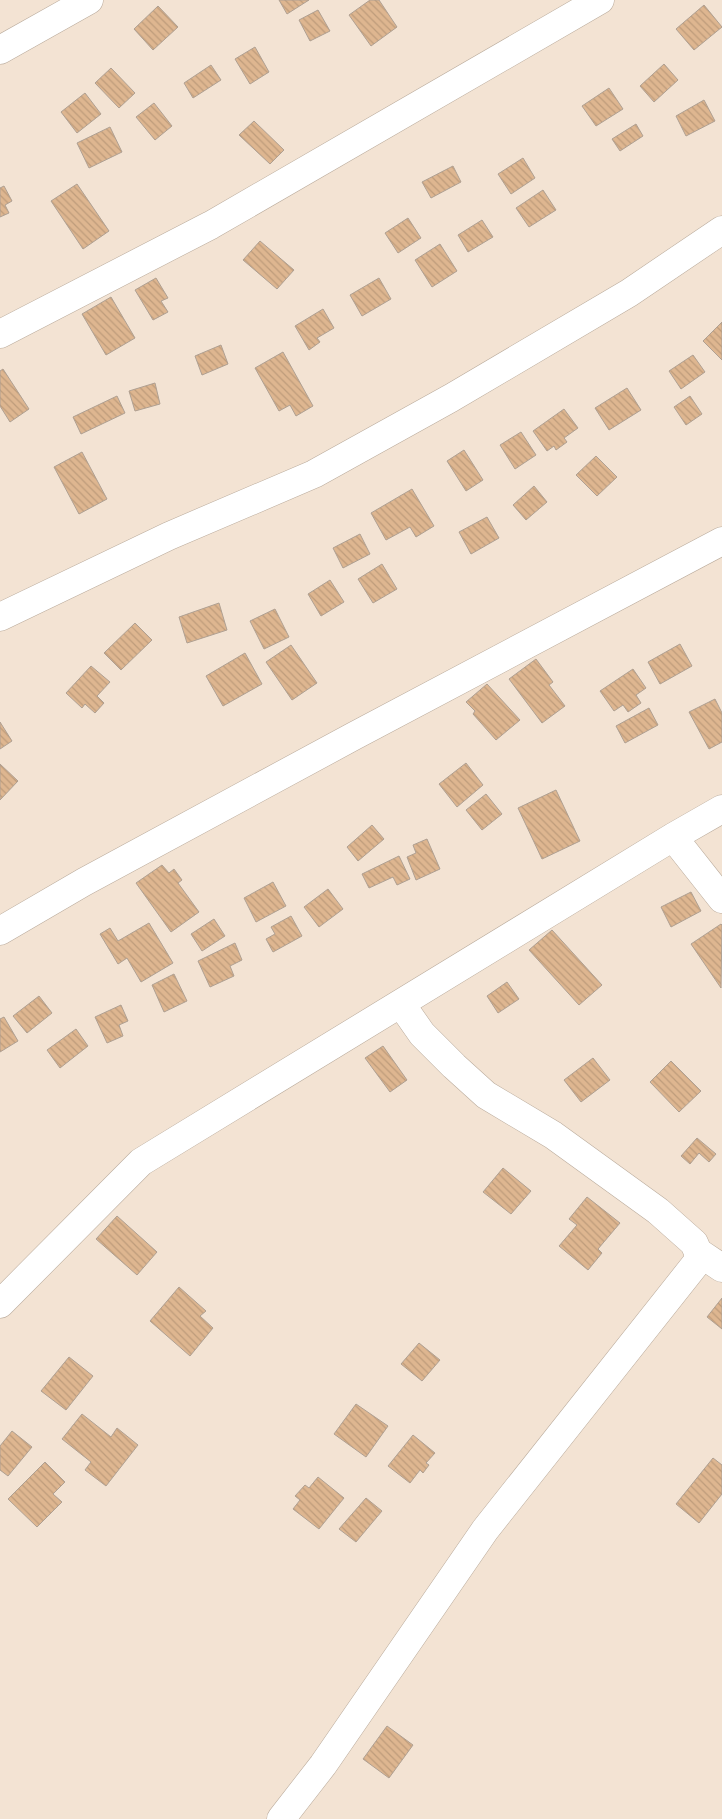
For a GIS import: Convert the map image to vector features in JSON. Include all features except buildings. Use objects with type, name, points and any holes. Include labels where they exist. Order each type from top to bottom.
[{"type":"street","points":[[0,50],[89,0]]},
{"type":"street","points":[[0,334],[211,225],[600,0]]},
{"type":"street","points":[[0,617],[169,536],[314,474],[451,398],[629,293],[722,230]]},
{"type":"street","points":[[0,931],[84,882],[354,736],[722,541]]},
{"type":"street","points":[[0,1304],[141,1162],[722,809]]},
{"type":"street","points":[[673,838],[722,899]]},
{"type":"street","points":[[281,1819],[323,1765],[485,1530],[698,1262],[698,1252],[694,1243],[658,1211],[553,1135],[486,1095],[422,1034],[401,1004]]},
{"type":"street","points":[[698,1252],[722,1268]]}]
